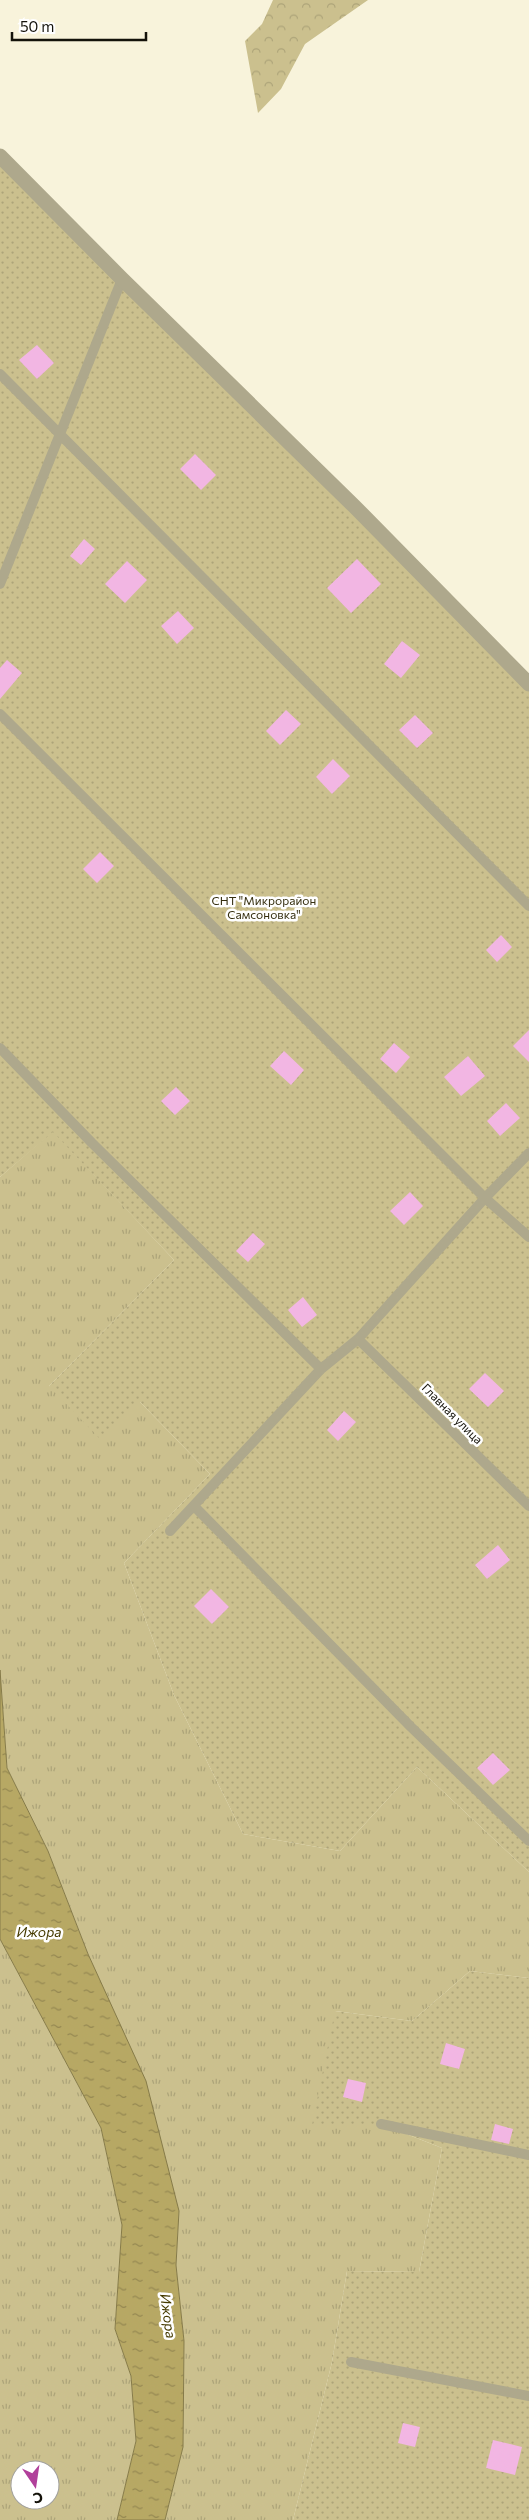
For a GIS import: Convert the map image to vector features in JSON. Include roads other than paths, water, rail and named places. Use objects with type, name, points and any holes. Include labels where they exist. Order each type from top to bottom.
[{"type":"street","points":[[0,156],[122,279],[354,506],[529,684]]},
{"type":"lane","points":[[0,584],[122,279]]},
{"type":"lane","points":[[0,374],[529,906]]},
{"type":"lane","points":[[0,714],[484,1198],[529,1236]]},
{"type":"lane","points":[[0,1048],[92,1143],[321,1369]]},
{"type":"lane","points":[[170,1531],[321,1369],[358,1339],[484,1198],[529,1153]]},
{"type":"lane","name":"Главная улица","points":[[358,1339],[529,1506]]},
{"type":"lane","points":[[194,1506],[411,1727],[529,1841]]},
{"type":"lane","points":[[381,2124],[529,2155]]},
{"type":"lane","points":[[351,2362],[529,2396]]},
{"type":"water","name":"Ижора","points":[[0,1670],[7,1768],[48,1851],[88,1954],[146,2081],[179,2211],[176,2265],[184,2341],[183,2447],[165,2520],[117,2520],[136,2441],[131,2376],[115,2329],[122,2225],[101,2128],[0,1939]]},
{"type":"park label","name":"СНТ \"Микрорайон Самсоновка\"","points":[[264,908]]}]
